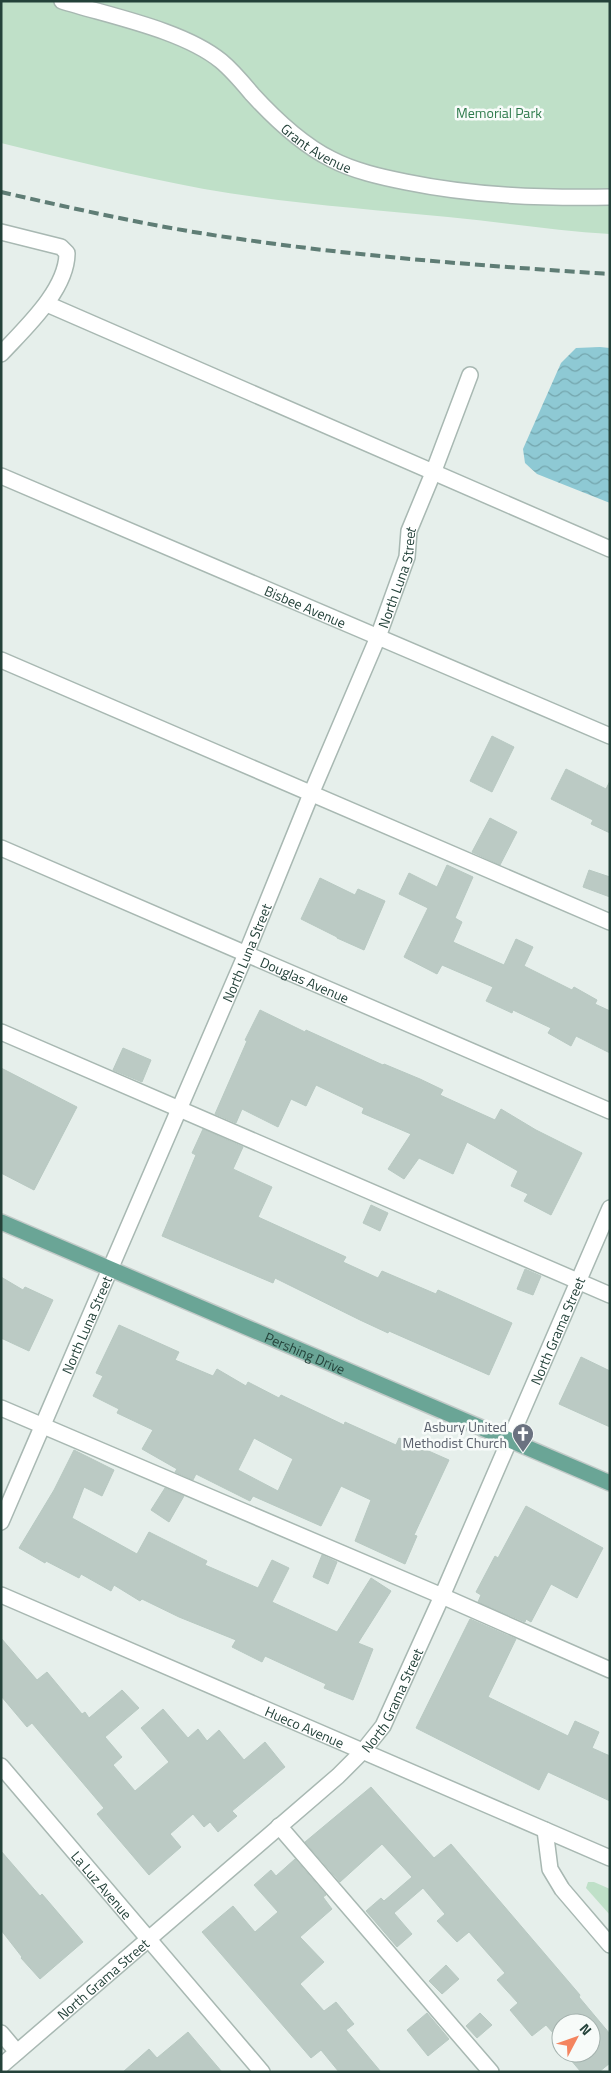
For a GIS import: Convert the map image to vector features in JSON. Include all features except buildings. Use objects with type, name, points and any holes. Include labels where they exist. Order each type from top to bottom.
[{"type":"main road","name":"Pershing Drive","points":[[1,1222],[610,1484]]},
{"type":"street","name":"Grant Avenue","points":[[62,1],[179,36],[204,49],[238,76],[273,115],[307,144],[346,165],[379,176],[446,189],[500,196],[610,197]]},
{"type":"street","points":[[1,232],[61,247],[67,253],[67,264],[47,304],[1,354]]},
{"type":"street","points":[[47,304],[610,549]]},
{"type":"street","name":"North Luna Street","points":[[1,1522],[180,1109],[378,637],[407,557],[409,531],[434,472],[470,375]]},
{"type":"street","name":"Bisbee Avenue","points":[[1,476],[610,736]]},
{"type":"street","points":[[1,660],[610,922]]},
{"type":"street","name":"Douglas Avenue","points":[[1,848],[610,1111]]},
{"type":"street","points":[[1,1032],[610,1295]]},
{"type":"street","name":"North Grama Street","points":[[1,2066],[338,1776],[363,1751],[382,1726],[442,1596],[610,1208]]},
{"type":"street","points":[[1,1408],[442,1596],[610,1670]]},
{"type":"street","name":"Hueco Avenue","points":[[1,1595],[610,1858]]},
{"type":"street","name":"La Luz Avenue","points":[[1,1766],[262,2072]]},
{"type":"street","points":[[279,1826],[491,2072]]},
{"type":"street","points":[[545,1830],[550,1869],[562,1889],[610,1944]]},
{"type":"street","points":[[1,2033],[17,2052]]},
{"type":"green space","name":"Memorial Park","points":[[1,1],[610,1],[610,234],[234,194],[77,162],[1,143]]},
{"type":"green space","points":[[588,1882],[594,1882],[610,1889],[610,1915],[586,1888]]},
{"type":"water","points":[[576,348],[610,348],[610,503],[537,474],[525,463],[523,449],[561,363]]},
{"type":"railway","points":[[1,192],[90,212],[210,235],[332,251],[424,260],[610,274]]},
{"type":"place","name":"Asbury United Methodist Church","points":[[523,1453]]}]
